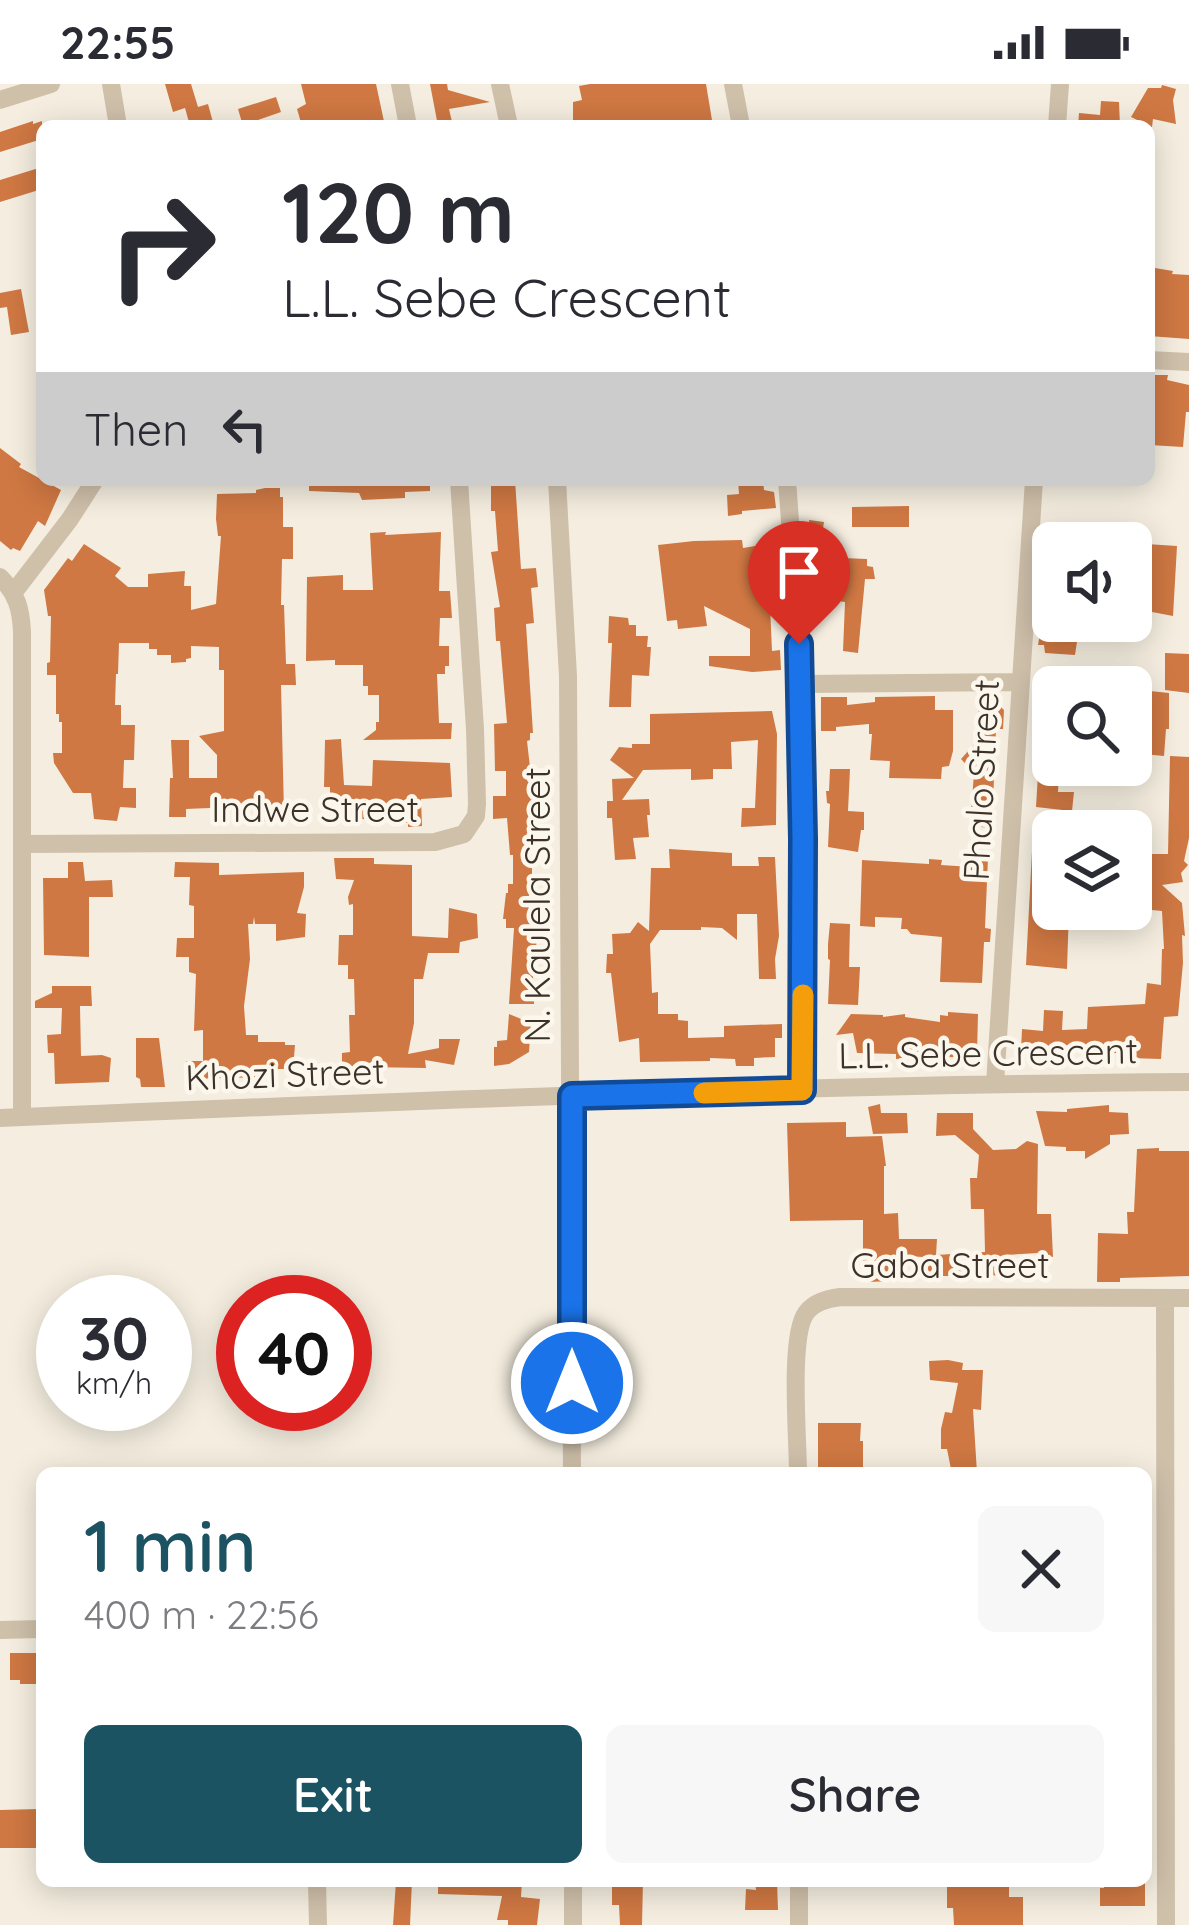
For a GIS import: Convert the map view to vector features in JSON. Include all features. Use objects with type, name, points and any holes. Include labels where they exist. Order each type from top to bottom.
[{"type":"street","points":[[0,100],[51,84]]},
{"type":"street","points":[[111,84],[117,120]]},
{"type":"street","points":[[400,84],[407,120]]},
{"type":"street","points":[[500,84],[508,120]]},
{"type":"street","points":[[734,84],[740,120]]},
{"type":"street","points":[[1058,120],[1060,84]]},
{"type":"street","points":[[1155,360],[1189,362]]},
{"type":"street","points":[[22,1117],[22,632],[7,585],[70,519],[91,486]]},
{"type":"street","name":"Indwe Street","points":[[23,844],[435,842],[464,834],[476,816],[477,804],[459,486]]},
{"type":"street","name":"N. Kaulela Street","points":[[557,486],[568,676],[572,1467]]},
{"type":"street","points":[[787,486],[802,684],[802,1090]]},
{"type":"street","name":"Phalo Street","points":[[995,1084],[1034,486]]},
{"type":"street","points":[[802,684],[1020,682]]},
{"type":"street","name":"L.L. Sebe Crescent","points":[[572,1096],[1189,1082]]},
{"type":"street","name":"Khozi Street","points":[[0,1118],[572,1096]]},
{"type":"street","name":"Gaba Street","points":[[798,1467],[797,1342],[802,1318],[818,1303],[860,1297],[1189,1298]]},
{"type":"street","points":[[1166,1298],[1166,1925]]},
{"type":"street","points":[[0,1630],[36,1630]]},
{"type":"street","points":[[317,1887],[318,1925]]},
{"type":"street","points":[[573,1887],[574,1925]]},
{"type":"street","points":[[799,1887],[799,1925]]},
{"type":"building","points":[[165,84],[191,84],[198,107],[208,104],[212,120],[188,120],[185,108],[173,112]]},
{"type":"building","points":[[301,84],[376,84],[384,120],[300,120],[297,109],[306,104]]},
{"type":"building","points":[[430,84],[447,84],[448,90],[490,102],[449,109],[452,120],[437,120]]},
{"type":"building","points":[[706,84],[712,120],[573,120],[573,102],[582,100],[579,86]]},
{"type":"building","points":[[1148,88],[1176,89],[1176,124],[1131,117]]},
{"type":"building","points":[[276,97],[281,112],[241,120],[238,109]]},
{"type":"building","points":[[1101,101],[1119,102],[1120,120],[1078,120],[1079,113],[1100,115]]},
{"type":"building","points":[[36,123],[36,141],[0,152],[0,132]]},
{"type":"building","points":[[36,169],[36,191],[0,202],[0,180]]},
{"type":"building","points":[[1155,271],[1189,275],[1189,339],[1155,336]]},
{"type":"building","points":[[21,289],[29,332],[11,335],[7,307],[0,308],[0,293]]},
{"type":"building","points":[[1155,375],[1168,375],[1167,380],[1189,385],[1183,447],[1155,445]]},
{"type":"building","points":[[0,448],[36,476],[36,486],[61,490],[45,526],[38,521],[20,551],[0,541]]},
{"type":"building","points":[[309,486],[430,486],[430,491],[405,492],[405,498],[362,500],[359,493],[309,491]]},
{"type":"building","points":[[491,486],[515,486],[521,569],[536,568],[538,587],[531,588],[534,623],[526,624],[533,733],[527,741],[534,776],[531,799],[536,799],[535,862],[528,901],[531,934],[537,935],[536,949],[532,949],[534,1004],[509,1004],[514,928],[506,928],[503,919],[508,884],[513,884],[513,855],[507,818],[493,819],[493,796],[506,796],[506,771],[495,771],[494,724],[507,723],[500,641],[496,641],[494,608],[500,607],[491,552],[498,551],[495,511],[491,511]]},
{"type":"building","points":[[738,486],[764,486],[774,492],[776,508],[728,516],[727,495],[739,494]]},
{"type":"building","points":[[280,488],[283,527],[293,527],[293,559],[282,559],[281,605],[286,664],[295,664],[296,685],[281,685],[284,813],[280,822],[257,821],[256,806],[186,809],[186,817],[169,817],[171,740],[189,740],[189,778],[217,778],[217,755],[199,736],[224,731],[224,670],[219,670],[219,647],[191,646],[191,658],[171,663],[171,655],[157,655],[149,643],[119,643],[116,674],[115,705],[121,705],[121,725],[135,725],[134,760],[124,760],[123,788],[136,788],[136,808],[120,807],[117,821],[94,819],[91,793],[73,793],[54,763],[53,753],[62,753],[62,722],[56,714],[56,675],[47,675],[51,616],[44,590],[84,544],[121,568],[115,576],[128,587],[148,587],[148,574],[185,571],[184,586],[191,586],[191,610],[216,604],[221,536],[217,494],[256,493]]},
{"type":"building","points":[[909,506],[909,527],[852,527],[852,507]]},
{"type":"building","points":[[809,520],[824,522],[818,557],[867,559],[867,566],[873,567],[875,579],[865,579],[858,653],[843,651],[845,602],[822,599]]},
{"type":"building","points":[[441,532],[439,591],[450,591],[452,618],[440,618],[439,646],[449,646],[449,666],[445,674],[437,674],[439,723],[452,723],[451,739],[363,740],[379,722],[379,695],[368,695],[368,686],[363,686],[363,665],[306,661],[307,577],[343,575],[343,590],[373,590],[370,533]]},
{"type":"building","points":[[742,540],[743,548],[763,550],[772,651],[780,650],[781,670],[752,672],[709,666],[709,656],[750,656],[750,629],[704,606],[707,626],[678,629],[677,620],[667,621],[658,545]]},
{"type":"building","points":[[1152,544],[1177,546],[1173,616],[1152,612]]},
{"type":"building","points":[[609,616],[628,618],[629,625],[636,625],[636,636],[648,636],[647,647],[651,647],[649,676],[632,675],[631,707],[609,707]]},
{"type":"building","points":[[1077,642],[1075,655],[1045,653],[1044,645],[1038,645]]},
{"type":"building","points":[[1165,653],[1189,654],[1189,693],[1165,690]]},
{"type":"building","points":[[1152,691],[1169,693],[1164,756],[1152,755]]},
{"type":"building","points":[[935,696],[935,710],[953,710],[953,751],[949,766],[942,767],[941,779],[889,778],[890,761],[870,760],[869,724],[821,731],[821,697],[847,697],[847,705],[875,702],[875,697]]},
{"type":"building","points":[[979,698],[992,698],[1004,710],[1003,729],[996,729],[992,828],[970,826],[974,773],[961,759],[978,740]]},
{"type":"building","points":[[772,711],[777,734],[776,825],[741,827],[742,808],[755,808],[758,740],[731,742],[732,769],[713,769],[713,779],[691,780],[691,769],[643,770],[622,800],[649,799],[649,837],[633,838],[636,859],[615,860],[612,818],[607,818],[607,801],[613,801],[612,779],[634,778],[610,760],[619,747],[650,744],[650,714]]},
{"type":"building","points":[[341,739],[344,785],[372,786],[373,760],[450,763],[452,797],[421,799],[422,826],[364,816],[340,820],[330,816],[330,787],[324,787],[325,740]]},
{"type":"building","points":[[1170,756],[1189,757],[1189,838],[1184,861],[1188,865],[1181,873],[1183,882],[1162,885],[1182,903],[1185,936],[1178,1016],[1164,1017],[1161,1059],[1021,1050],[1022,1029],[1043,1031],[1044,1010],[1063,1011],[1062,1030],[1087,1029],[1088,1007],[1145,1004],[1147,983],[1161,985],[1162,911],[1152,910],[1152,854],[1168,854]]},
{"type":"building","points":[[830,769],[850,769],[848,811],[864,812],[858,852],[828,847]]},
{"type":"building","points":[[1037,786],[1074,792],[1072,810],[1036,807]]},
{"type":"building","points":[[669,849],[732,853],[732,866],[759,866],[758,857],[775,857],[776,979],[759,979],[757,914],[737,914],[737,940],[722,928],[701,927],[660,930],[650,944],[658,1014],[678,1014],[678,1020],[688,1021],[688,1038],[724,1037],[724,1026],[782,1024],[782,1038],[775,1038],[775,1057],[754,1058],[754,1066],[710,1058],[640,1062],[639,1038],[619,1042],[611,973],[606,973],[607,954],[613,954],[612,934],[630,933],[638,922],[649,931],[651,868],[670,868]]},
{"type":"building","points":[[1032,851],[1032,930],[1068,930],[1067,969],[1026,965]]},
{"type":"building","points":[[972,857],[988,858],[985,928],[991,929],[990,942],[984,942],[982,983],[940,982],[942,937],[911,934],[901,929],[902,918],[875,917],[875,927],[860,926],[862,860],[929,864],[929,859],[942,860],[941,865],[972,867]]},
{"type":"building","points":[[334,858],[412,865],[412,936],[448,938],[449,908],[477,914],[478,938],[460,942],[459,953],[428,953],[423,979],[414,979],[408,1054],[439,1048],[439,1039],[460,1039],[454,1065],[425,1060],[426,1068],[364,1067],[364,1071],[342,1072],[342,1053],[350,1052],[349,1015],[355,1015],[354,979],[348,979],[348,965],[338,965],[339,935],[353,935],[353,904],[349,905],[348,897],[354,880],[336,879]]},
{"type":"building","points":[[68,862],[83,862],[85,881],[112,880],[113,897],[89,897],[89,957],[44,955],[43,878],[68,878]]},
{"type":"building","points":[[175,862],[219,863],[219,875],[304,872],[297,913],[306,914],[305,937],[276,941],[276,924],[255,924],[254,917],[253,924],[248,924],[246,1035],[258,1035],[258,1042],[295,1045],[293,1069],[265,1069],[266,1077],[185,1079],[186,1061],[203,1061],[203,1030],[194,1031],[196,974],[189,972],[189,957],[176,957],[177,938],[194,938],[194,906],[189,905],[190,877],[174,877]]},
{"type":"building","points":[[830,923],[850,924],[849,967],[860,967],[858,1005],[828,1004]]},
{"type":"building","points":[[52,986],[91,986],[92,1006],[80,1006],[81,1056],[111,1058],[109,1082],[55,1084],[54,1053],[48,1053],[47,1035],[61,1034],[62,1008],[35,1008],[35,1001],[52,993]]},
{"type":"building","points":[[948,1012],[978,1014],[977,1054],[954,1049],[954,1057],[936,1058],[936,1052],[896,1059],[896,1054],[857,1053],[853,1033],[836,1035],[851,1014],[905,1014],[940,1022],[940,1015],[948,1016]]},
{"type":"building","points":[[509,1014],[531,1023],[529,1052],[509,1064],[494,1066],[497,1041],[507,1040]]},
{"type":"building","points":[[136,1038],[159,1038],[165,1087],[141,1087],[136,1077]]},
{"type":"building","points":[[880,1104],[881,1113],[907,1113],[908,1133],[873,1134],[868,1107]]},
{"type":"building","points":[[1109,1105],[1109,1112],[1128,1113],[1129,1134],[1110,1135],[1110,1144],[1085,1159],[1085,1151],[1045,1146],[1036,1111]]},
{"type":"building","points":[[937,1113],[973,1113],[973,1129],[993,1150],[1016,1149],[1027,1141],[1038,1144],[1037,1214],[1051,1214],[1053,1257],[1005,1255],[1004,1276],[941,1276],[924,1273],[922,1257],[894,1255],[899,1281],[863,1282],[863,1220],[790,1221],[787,1123],[846,1122],[846,1137],[882,1136],[884,1214],[898,1213],[899,1239],[937,1239],[936,1255],[985,1252],[984,1209],[971,1209],[970,1178],[977,1178],[979,1155],[955,1135],[936,1136]]},
{"type":"building","points":[[1137,1149],[1189,1151],[1189,1276],[1097,1282],[1098,1233],[1128,1234],[1127,1212],[1134,1212]]},
{"type":"building","points":[[948,1360],[963,1363],[962,1370],[983,1370],[981,1410],[973,1409],[977,1467],[951,1467],[947,1449],[941,1449],[945,1412],[952,1413],[958,1383],[930,1380],[929,1361]]},
{"type":"building","points":[[818,1423],[861,1423],[863,1467],[818,1467]]},
{"type":"building","points":[[10,1653],[36,1653],[36,1684],[10,1680]]},
{"type":"building","points":[[36,1809],[36,1848],[0,1848],[0,1810]]},
{"type":"building","points":[[396,1887],[412,1887],[410,1925],[393,1925]]},
{"type":"building","points":[[438,1887],[522,1887],[521,1897],[540,1899],[537,1925],[497,1920],[502,1896],[438,1894]]},
{"type":"building","points":[[612,1887],[643,1887],[642,1925],[620,1925],[619,1905],[612,1905]]},
{"type":"building","points":[[777,1887],[778,1910],[745,1910],[746,1889]]},
{"type":"building","points":[[947,1887],[1009,1887],[1009,1897],[1023,1897],[1023,1925],[954,1925],[953,1908],[947,1908]]},
{"type":"building","points":[[1145,1887],[1145,1906],[1100,1906],[1100,1888]]},
{"type":"slow traffic","points":[[704,1093],[802,1090],[803,995]]},
{"type":"route","points":[[572,1383],[572,1096],[802,1090],[799,644]]}]
